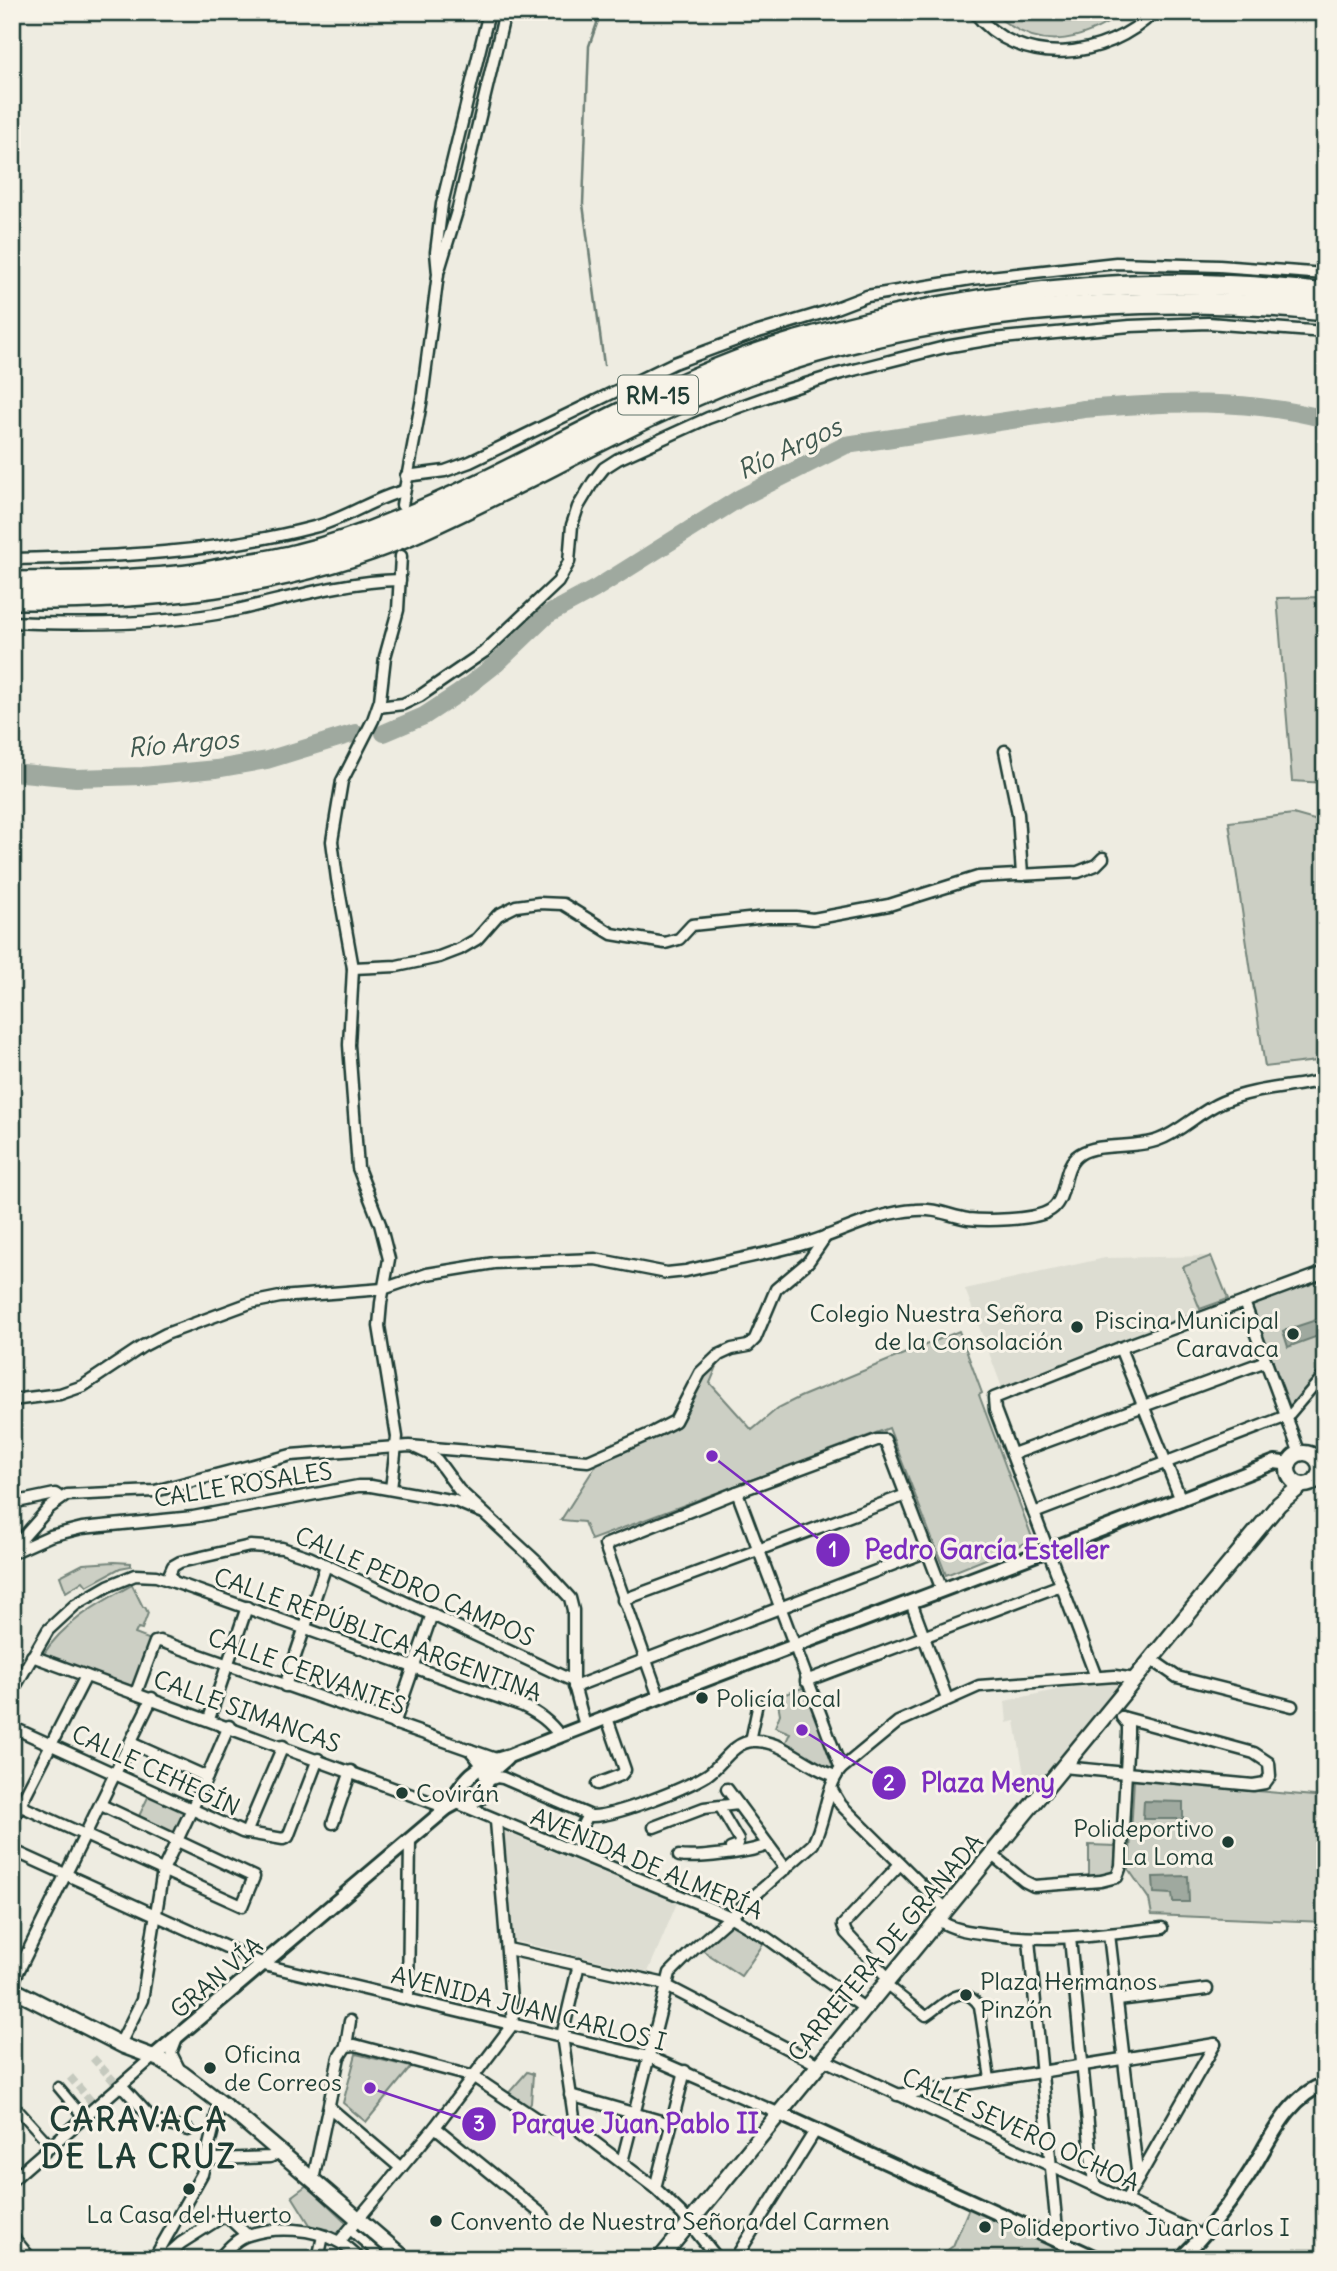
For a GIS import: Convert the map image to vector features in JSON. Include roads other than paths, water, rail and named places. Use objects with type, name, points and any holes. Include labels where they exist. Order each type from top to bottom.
[{"type":"highway","name":"RM-15","points":[[12,582],[180,576],[299,554],[396,521],[615,414],[738,360],[818,335],[893,316],[992,298],[1093,286],[1190,284],[1289,289],[1325,294]]},
{"type":"highway","name":"RM-15","points":[[12,599],[163,593],[283,575],[344,559],[408,535],[631,426],[744,376],[894,334],[994,315],[1100,305],[1184,302],[1273,305],[1325,311]]},
{"type":"main road","name":"CARRETERA DE GRANADA","points":[[660,2259],[1063,1767],[1117,1712],[1135,1679],[1297,1482],[1312,1483],[1317,1480],[1319,1475],[1303,1459],[1325,1444]]},
{"type":"main road","points":[[1297,1482],[1289,1472],[1303,1459]]},
{"type":"main road","points":[[12,1986],[183,2074],[220,2101],[313,2180],[354,2225],[405,2259]]},
{"type":"street","points":[[438,274],[436,252],[442,204],[489,12]]},
{"type":"street","points":[[402,505],[422,398],[438,274],[458,208],[505,12]]},
{"type":"street","points":[[974,12],[999,35],[1017,45],[1054,52],[1078,52],[1110,42],[1154,12]]},
{"type":"street","points":[[406,477],[445,471],[470,462],[674,363],[867,296],[971,279],[1116,263],[1219,266],[1325,274]]},
{"type":"street","points":[[378,707],[403,704],[420,696],[498,640],[558,582],[569,562],[572,525],[578,508],[604,468],[708,418],[838,374],[945,347],[992,339],[1130,326],[1208,323],[1325,332]]},
{"type":"street","points":[[12,559],[141,555],[236,543],[318,526],[403,491]]},
{"type":"street","points":[[391,1489],[397,1442],[379,1326],[389,1259],[380,1224],[358,1168],[355,1146],[354,1092],[349,1045],[353,968],[334,861],[333,829],[342,781],[378,707],[385,657],[397,617],[401,556]]},
{"type":"street","points":[[12,622],[178,618],[229,611],[332,588],[380,580],[400,580]]},
{"type":"street","points":[[1005,751],[1018,814],[1022,875]]},
{"type":"street","points":[[353,968],[397,966],[439,957],[477,939],[498,915],[516,906],[563,904],[612,934],[664,943],[679,939],[692,925],[767,917],[813,919],[889,905],[978,877],[1078,872],[1096,865],[1103,858]]},
{"type":"street","points":[[12,1400],[60,1394],[82,1386],[166,1334],[250,1303],[280,1297],[383,1289],[427,1274],[494,1263],[595,1259],[667,1273],[686,1271],[794,1246],[853,1224],[915,1210],[939,1211],[969,1219],[1046,1213],[1058,1203],[1068,1170],[1082,1153],[1157,1141],[1206,1110],[1236,1097],[1259,1090],[1325,1080]]},
{"type":"street","points":[[409,1446],[588,1461],[670,1424],[677,1418],[699,1373],[719,1355],[748,1346],[755,1339],[776,1289],[808,1262],[826,1236]]},
{"type":"street","points":[[1096,1677],[993,1400],[1004,1393],[1120,1348],[1325,1272]]},
{"type":"street","points":[[464,1806],[461,1792],[465,1780],[482,1766],[1181,1500],[1303,1459],[1244,1302]]},
{"type":"street","points":[[1120,1348],[1181,1500]]},
{"type":"street","points":[[1013,1454],[1266,1361]]},
{"type":"street","points":[[1034,1513],[1287,1417],[1325,1373]]},
{"type":"street","points":[[659,1697],[605,1545],[737,1492],[877,1440],[885,1440],[942,1590]]},
{"type":"street","points":[[12,1552],[58,1500],[77,1493],[155,1491],[291,1455],[397,1442],[429,1454],[455,1486],[538,1563],[570,1598],[573,1610],[574,1684],[586,1726]]},
{"type":"street","points":[[441,1466],[443,1447]]},
{"type":"street","name":"CALLE ROSALES","points":[[12,1552],[50,1536],[82,1528],[193,1517],[358,1486],[447,1499],[464,1503],[481,1512]]},
{"type":"street","points":[[447,1499],[456,1492],[455,1486]]},
{"type":"street","points":[[737,1492],[839,1772]]},
{"type":"street","points":[[12,1503],[52,1494],[56,1495],[58,1500]]},
{"type":"street","points":[[623,1600],[906,1495]]},
{"type":"street","name":"CALLE PEDRO CAMPOS","points":[[174,1582],[169,1575],[173,1566],[180,1562],[250,1546],[282,1548],[326,1565],[432,1614],[574,1684]]},
{"type":"street","points":[[574,1684],[781,1609],[928,1551]]},
{"type":"street","points":[[285,1686],[326,1565]]},
{"type":"street","name":"CALLE REPÚBLICA ARGENTINA","points":[[12,1692],[48,1630],[75,1605],[108,1586],[135,1575],[156,1576],[523,1706],[541,1715],[560,1736]]},
{"type":"street","points":[[806,1681],[1061,1585]]},
{"type":"street","points":[[911,1602],[947,1699]]},
{"type":"street","points":[[209,1719],[247,1607]]},
{"type":"street","points":[[394,1724],[432,1614]]},
{"type":"street","name":"CALLE CERVANTES","points":[[136,1693],[153,1645],[158,1641],[470,1750],[502,1758]]},
{"type":"street","name":"CALLE SIMANCAS","points":[[32,1656],[351,1771],[464,1806]]},
{"type":"street","points":[[1151,1659],[1177,1677],[1292,1706]]},
{"type":"street","points":[[12,1821],[16,1804],[52,1745],[86,1676]]},
{"type":"street","points":[[622,2162],[666,1986],[673,1968],[813,1844],[839,1772],[898,1722],[947,1699],[990,1684],[1122,1676],[1135,1679]]},
{"type":"street","points":[[12,1986],[152,1698]]},
{"type":"street","points":[[750,1741],[758,1703]]},
{"type":"street","points":[[1063,1767],[1261,1785],[1268,1780],[1271,1772],[1267,1760],[1254,1753],[1132,1724],[1117,1712]]},
{"type":"street","points":[[597,1784],[625,1770],[607,1717]]},
{"type":"street","points":[[992,1854],[1024,1881],[1034,1885],[1101,1881],[1116,1877],[1121,1866],[1126,1773],[1132,1724]]},
{"type":"street","points":[[135,2074],[139,2061],[126,2047],[142,2000],[163,1870],[229,1726]]},
{"type":"street","name":"CALLE CEHEGÍN","points":[[12,1727],[246,1833],[286,1839],[318,1759]]},
{"type":"street","points":[[486,1784],[497,1777],[503,1778],[588,1815],[606,1814],[696,1781],[708,1774],[736,1748],[750,1741],[779,1747],[817,1769],[839,1772]]},
{"type":"street","points":[[131,1743],[207,1777]]},
{"type":"street","points":[[246,1833],[283,1746]]},
{"type":"street","points":[[470,1750],[482,1766],[486,1784]]},
{"type":"street","points":[[464,1806],[481,1797],[491,1772],[502,1758]]},
{"type":"street","points":[[333,1823],[351,1771]]},
{"type":"street","points":[[465,1780],[478,1776],[486,1784]]},
{"type":"street","points":[[464,1806],[465,1780]]},
{"type":"street","points":[[727,1789],[786,1869]]},
{"type":"street","points":[[832,1790],[841,1805],[900,1864],[941,1914],[945,1925],[1029,1940],[1162,1928]]},
{"type":"street","points":[[16,1804],[242,1906],[254,1877],[100,1805]]},
{"type":"street","points":[[653,1827],[683,1814],[738,1804]]},
{"type":"street","name":"AVENIDA DE ALMERÍA","points":[[464,1806],[731,1917],[767,1938],[864,2008]]},
{"type":"street","name":"GRAN VÍA","points":[[13,2178],[410,1840],[464,1806]]},
{"type":"street","points":[[719,1806],[739,1840],[738,1844],[730,1848],[731,1852]]},
{"type":"street","points":[[575,1840],[588,1815]]},
{"type":"street","points":[[339,2242],[435,2127],[513,2024],[496,1821]]},
{"type":"street","points":[[408,1999],[410,1840]]},
{"type":"street","points":[[679,1856],[695,1858],[753,1850],[767,1845]]},
{"type":"street","name":"AVENIDA JUAN CARLOS I","points":[[12,1850],[68,1873],[263,1964],[649,2057],[1098,2259]]},
{"type":"street","points":[[900,1864],[845,1920],[843,1927],[886,1981],[926,2016],[950,1997],[965,1996],[974,1999],[979,2006],[990,2079]]},
{"type":"street","points":[[1109,1934],[1138,2179]]},
{"type":"street","points":[[1070,1938],[1094,2185]]},
{"type":"street","points":[[1029,1940],[1058,2240]]},
{"type":"street","points":[[287,1945],[280,1959],[283,1968],[289,1972]]},
{"type":"street","name":"CALLE SEVERO OCHOA","points":[[508,1949],[650,1980],[666,1986],[819,2062],[897,2095],[1202,2236]]},
{"type":"street","points":[[241,1955],[249,1966],[242,1982]]},
{"type":"street","points":[[579,1964],[562,2036],[575,2123],[581,2132],[655,2188],[690,2223],[718,2259]]},
{"type":"street","points":[[1118,2000],[1207,1989]]},
{"type":"street","points":[[313,2180],[350,2021]]},
{"type":"street","points":[[178,2036],[171,2053],[183,2074]]},
{"type":"street","points":[[897,2095],[1215,2044],[1126,2200]]},
{"type":"street","points":[[345,2046],[355,2045],[474,2077],[547,2126],[553,2128],[575,2123]]},
{"type":"street","points":[[655,2188],[685,2071]]},
{"type":"street","points":[[1180,2259],[1242,2185],[1290,2109],[1304,2094],[1325,2084]]},
{"type":"street","points":[[122,2086],[156,2122],[188,2130]]},
{"type":"street","points":[[58,2087],[84,2118]]},
{"type":"street","points":[[570,2095],[671,2124]]},
{"type":"street","points":[[162,2258],[195,2188],[208,2153],[220,2101]]},
{"type":"street","points":[[12,2103],[52,2147]]},
{"type":"street","points":[[329,2107],[401,2168]]},
{"type":"street","points":[[435,2127],[544,2216]]},
{"type":"street","points":[[735,2259],[815,2131]]},
{"type":"street","points":[[208,2153],[217,2159],[270,2157],[280,2152]]},
{"type":"street","points":[[293,2163],[310,2167],[318,2159]]},
{"type":"street","points":[[162,2258],[222,2217],[230,2219],[247,2235]]},
{"type":"street","points":[[354,2225],[384,2259]]},
{"type":"street","points":[[220,2258],[228,2248],[247,2235],[308,2230],[339,2242],[360,2259]]},
{"type":"street","points":[[12,2236],[31,2259]]},
{"type":"street","points":[[318,2259],[323,2236]]},
{"type":"waterway","points":[[601,12],[589,46],[583,204],[604,365]]},
{"type":"waterway","name":"Río Argos","points":[[384,733],[424,716],[459,693],[496,664],[547,615],[595,589],[740,498],[846,445],[1084,409],[1144,405],[1236,405],[1296,412],[1325,419]]},
{"type":"waterway","name":"Río Argos","points":[[12,772],[76,778],[143,776],[216,769],[267,760],[355,733]]},
{"type":"tunnel","points":[[93,2058],[120,2088]]},
{"type":"tunnel","points":[[70,2077],[97,2108]]},
{"type":"place","name":"Colegio Nuestra Señora de la Consolación","points":[[1077,1327]]},
{"type":"place","name":"Piscina Municipal Caravaca","points":[[1293,1334]]},
{"type":"place","name":"Pedro García Esteller","points":[[712,1456]]},
{"type":"place","name":"Policía local","points":[[702,1698]]},
{"type":"place","name":"Plaza Meny","points":[[802,1730]]},
{"type":"place","name":"Covirán","points":[[402,1793]]},
{"type":"place","name":"Polideportivo La Loma","points":[[1228,1842]]},
{"type":"place","name":"Plaza Hermanos Pinzón","points":[[966,1995]]},
{"type":"place","name":"Oficina de Correos","points":[[210,2068]]},
{"type":"place","name":"Parque Juan Pablo II","points":[[370,2088]]},
{"type":"place","name":"La Casa del Huerto","points":[[189,2189]]},
{"type":"place","name":"Convento de Nuestra Señora del Carmen","points":[[436,2221]]},
{"type":"place","name":"Polideportivo Juan Carlos I","points":[[985,2227]]},
{"type":"district","name":"CARAVACA DE LA CRUZ","points":[[139,2138]]}]
